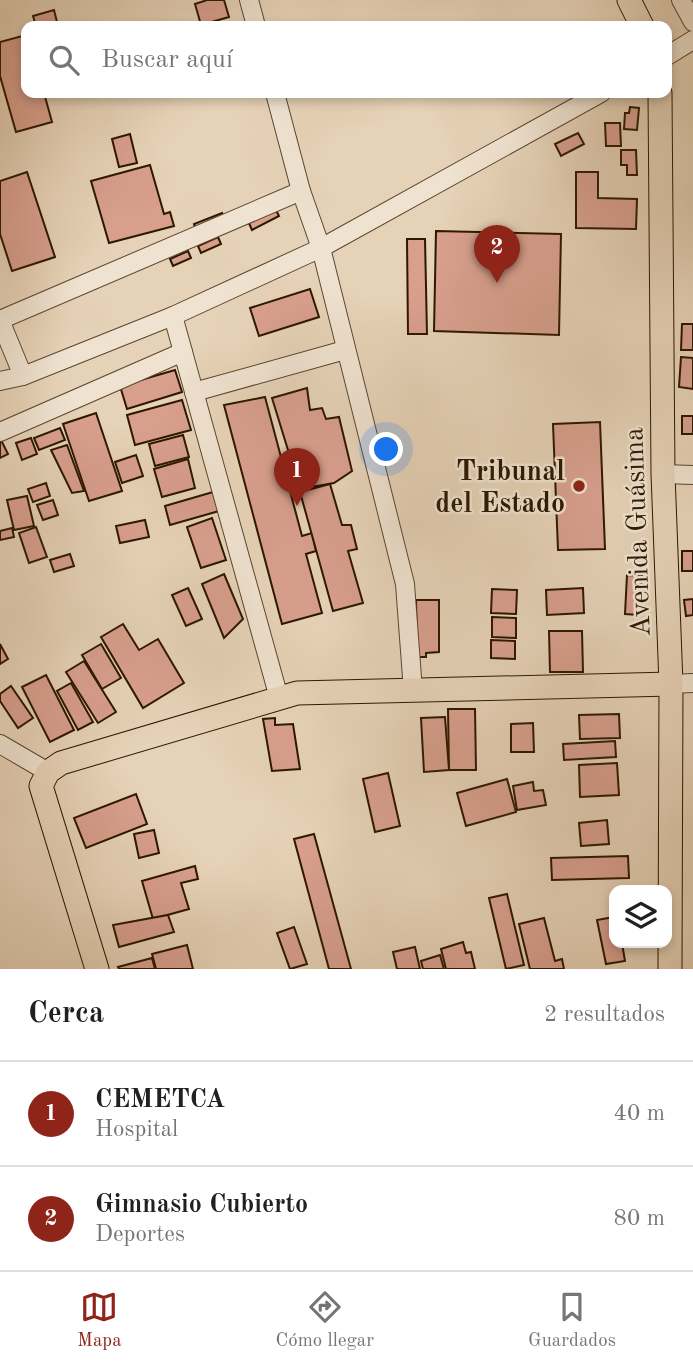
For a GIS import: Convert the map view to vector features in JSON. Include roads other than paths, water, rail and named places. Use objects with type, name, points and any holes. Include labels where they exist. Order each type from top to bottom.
[{"type":"main road","points":[[629,0],[640,21]]},
{"type":"main road","name":"Avenida Guásima","points":[[660,98],[663,474],[682,684],[670,969]]},
{"type":"main road","points":[[97,969],[41,786],[48,772],[61,762],[297,693],[682,684]]},
{"type":"street","points":[[249,0],[255,21]]},
{"type":"street","points":[[681,0],[693,22]]},
{"type":"street","points":[[672,53],[693,40]]},
{"type":"street","points":[[276,98],[301,191],[321,248],[405,584],[413,691]]},
{"type":"street","points":[[0,381],[23,376],[173,317],[321,248],[592,98]]},
{"type":"street","points":[[23,376],[0,320],[301,191]]},
{"type":"street","points":[[173,317],[279,698]]},
{"type":"street","points":[[194,392],[345,350]]},
{"type":"street","points":[[0,432],[183,352]]},
{"type":"street","points":[[663,474],[693,475]]},
{"type":"street","points":[[0,744],[48,772]]},
{"type":"place","name":"Gimnasio Cubierto","points":[[497,283]]},
{"type":"place","name":"Tribunal del Estado","points":[[579,486]]},
{"type":"place","name":"CEMETCA","points":[[297,506]]}]
